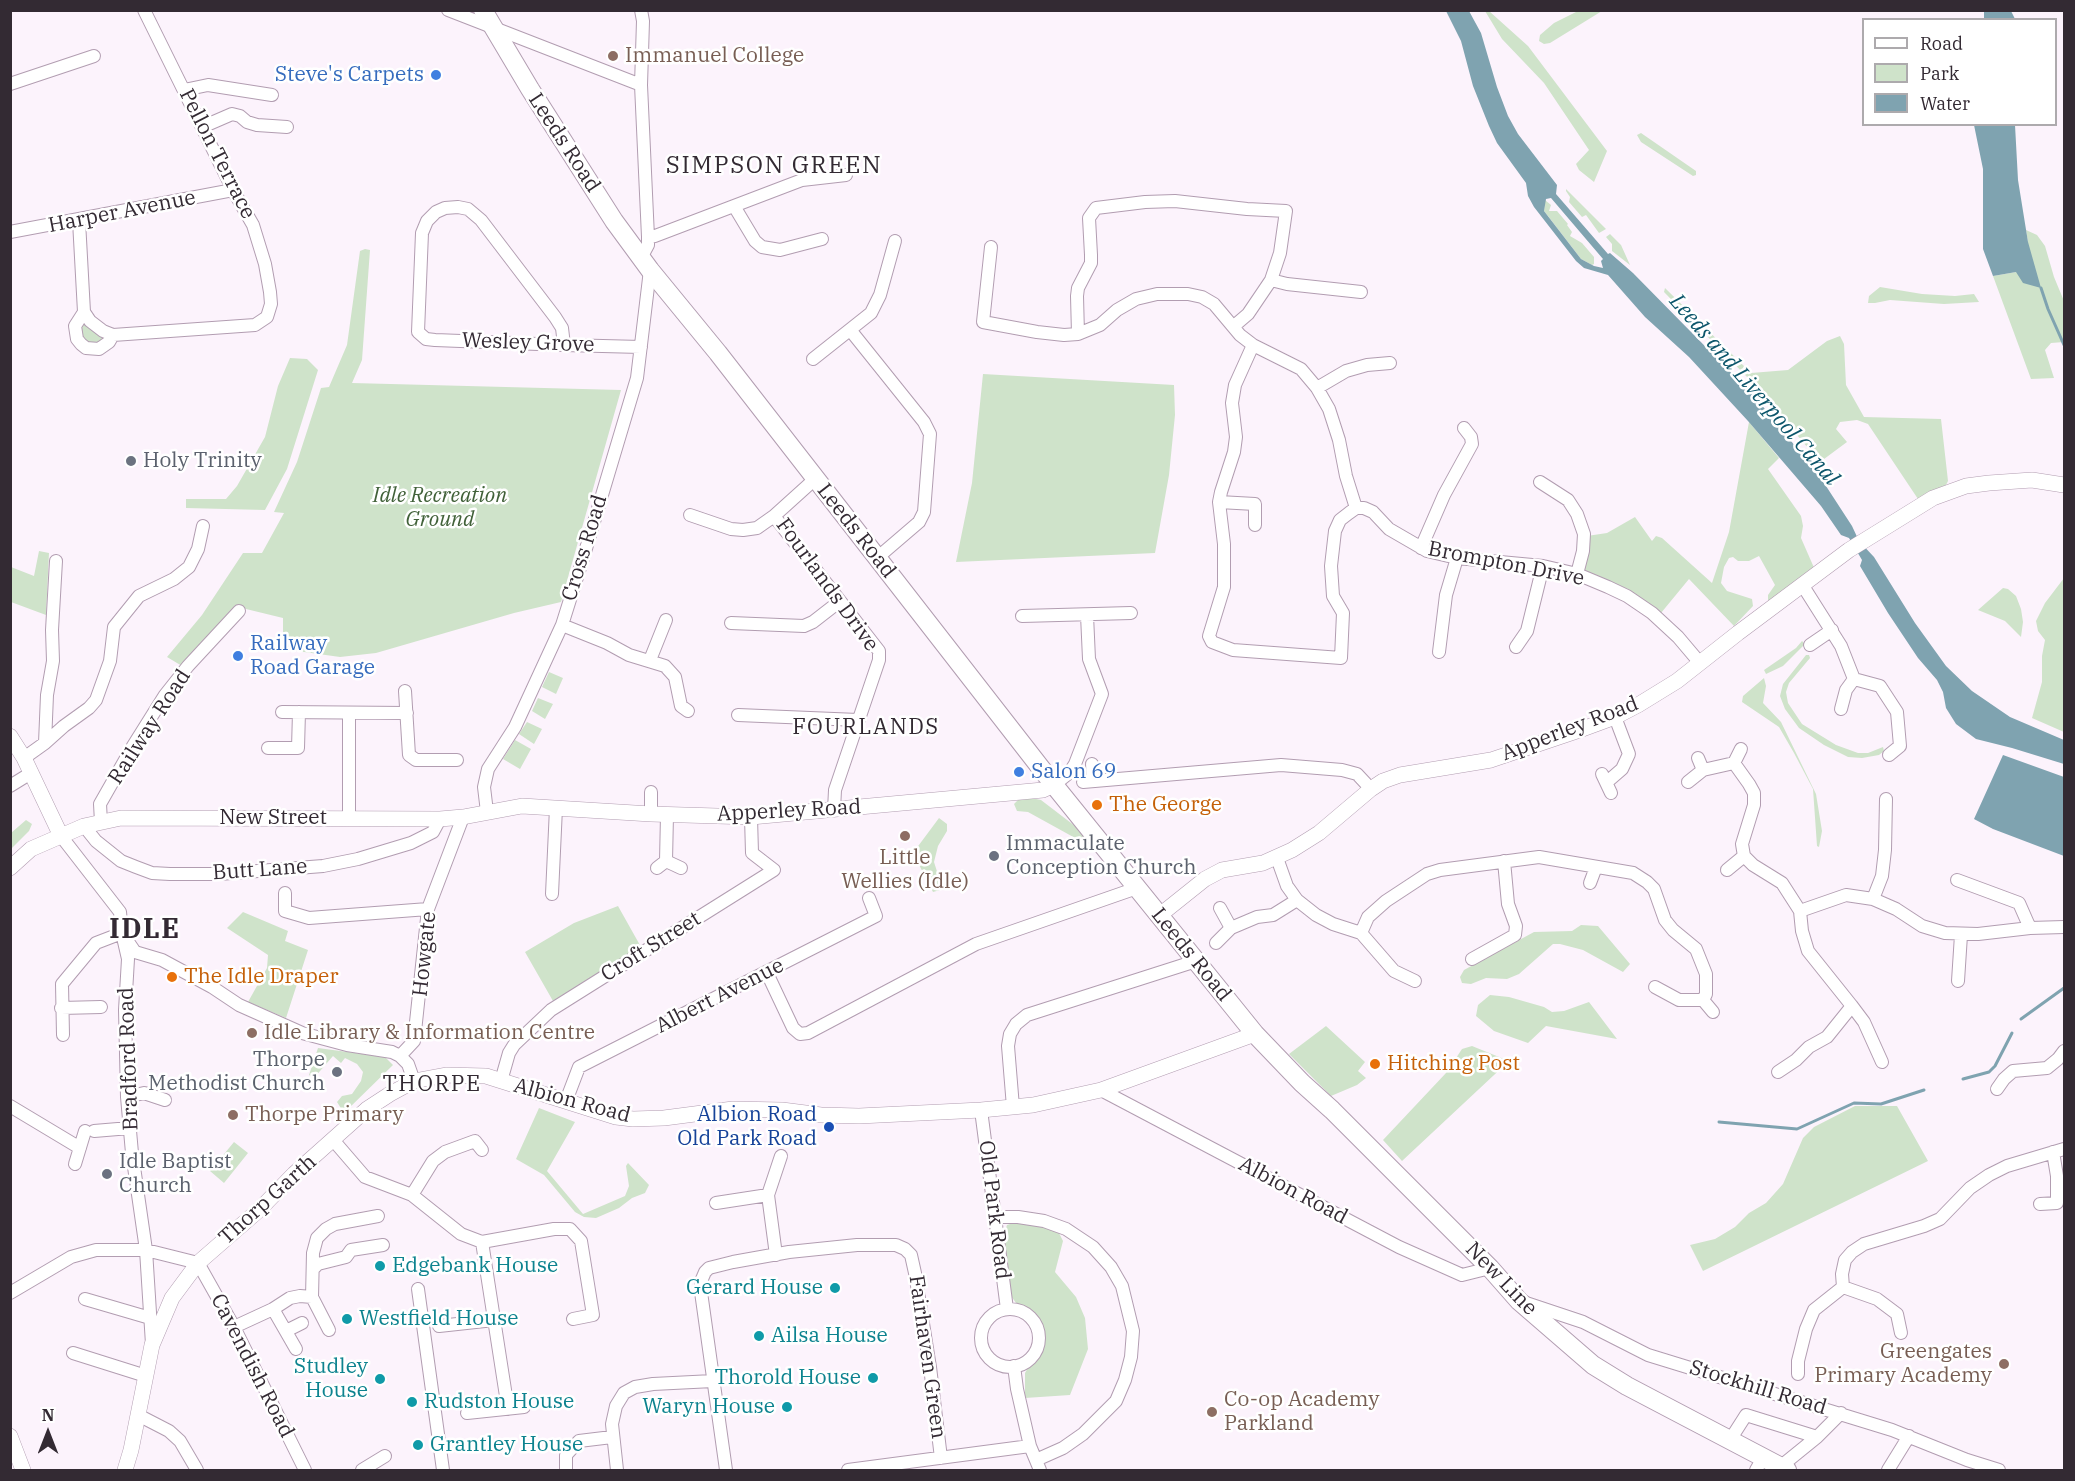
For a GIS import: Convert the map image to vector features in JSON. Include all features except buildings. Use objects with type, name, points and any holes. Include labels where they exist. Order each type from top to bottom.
[{"type":"main road","name":"Leeds Road","points":[[483,10],[602,201],[645,264],[718,353],[1054,785],[1255,1034]]},
{"type":"main road","name":"New Line","points":[[1255,1034],[1490,1268],[1519,1301],[1593,1365],[1627,1386],[1730,1440],[1760,1464],[1784,1469]]},
{"type":"street","name":"Pellon Terrace","points":[[114,335],[255,325],[267,317],[272,304],[265,264],[253,225],[233,190],[144,10]]},
{"type":"street","points":[[448,10],[641,86]]},
{"type":"street","points":[[641,10],[643,21],[641,86],[648,237],[802,180],[846,174]]},
{"type":"street","points":[[10,84],[94,56]]},
{"type":"street","points":[[184,90],[208,86],[272,95]]},
{"type":"street","points":[[202,127],[232,114],[257,125],[287,127]]},
{"type":"street","name":"Harper Avenue","points":[[10,232],[233,190]]},
{"type":"street","points":[[1078,334],[1078,288],[1091,263],[1089,218],[1096,208],[1175,201],[1286,211],[1280,253],[1271,280],[1248,314],[1234,326]]},
{"type":"street","points":[[734,206],[755,241],[762,247],[780,250],[822,239]]},
{"type":"street","name":"Wesley Grove","points":[[564,345],[562,328],[555,317],[481,220],[468,209],[458,207],[445,208],[436,212],[427,221],[422,233],[418,332],[426,339],[564,345],[641,347]]},
{"type":"street","points":[[79,220],[84,312],[75,326],[77,339],[86,348],[99,349],[114,335],[96,326],[84,312]]},
{"type":"street","name":"Cross Road","points":[[487,812],[484,787],[488,769],[515,727],[562,625],[637,378],[648,237]]},
{"type":"street","points":[[813,359],[871,313],[880,295],[895,240]]},
{"type":"street","points":[[992,247],[983,322],[1037,332],[1078,334],[1101,325],[1117,310],[1136,299],[1157,294],[1188,294],[1202,297],[1214,304],[1240,335],[1253,345],[1300,369],[1317,388],[1333,419],[1356,508],[1340,520],[1335,531],[1331,566],[1333,596],[1343,613],[1341,657],[1233,650],[1212,642],[1209,636],[1224,587],[1224,544],[1219,502],[1234,452],[1236,437],[1232,403],[1235,385],[1253,345]]},
{"type":"street","points":[[1271,280],[1287,284],[1361,292]]},
{"type":"street","points":[[851,331],[924,422],[930,434],[924,512],[919,522],[878,558]]},
{"type":"street","points":[[1317,388],[1346,371],[1367,365],[1390,363]]},
{"type":"street","points":[[1421,548],[1444,495],[1472,444],[1471,437],[1464,428]]},
{"type":"street","name":"Fourlands Drive","points":[[815,479],[774,516],[879,651],[879,660],[835,790],[834,810]]},
{"type":"street","name":"Apperley Road","points":[[1160,915],[1205,879],[1222,870],[1276,858],[1320,832],[1371,789],[1400,775],[1491,760],[1615,717],[1669,686],[1850,550],[1927,501],[1966,486],[2032,480],[2064,485]]},
{"type":"street","points":[[1540,482],[1568,500],[1577,514],[1584,534],[1583,551],[1577,574]]},
{"type":"street","points":[[1219,502],[1255,504],[1255,525]]},
{"type":"street","name":"Brompton Drive","points":[[1356,508],[1364,508],[1372,512],[1389,529],[1427,551],[1457,558],[1543,566],[1577,574],[1627,596],[1652,613],[1678,637],[1700,663]]},
{"type":"street","points":[[690,515],[731,529],[743,530],[757,528],[774,516]]},
{"type":"street","points":[[24,758],[89,708],[96,700],[110,661],[114,627],[139,596],[174,579],[189,567],[198,549],[203,525]]},
{"type":"street","points":[[1439,652],[1446,595],[1457,558]]},
{"type":"street","points":[[45,743],[47,695],[53,662],[56,561]]},
{"type":"street","points":[[1516,647],[1527,632],[1543,566]]},
{"type":"street","points":[[1803,586],[1841,646],[1854,679]]},
{"type":"street","points":[[731,623],[804,626],[813,622],[840,601]]},
{"type":"street","name":"Railway Road","points":[[101,822],[100,804],[165,695],[188,666],[239,611]]},
{"type":"street","points":[[1022,616],[1131,613]]},
{"type":"street","points":[[1054,785],[1070,772],[1075,764],[1102,694],[1089,659],[1087,615]]},
{"type":"street","points":[[650,660],[666,620]]},
{"type":"street","points":[[562,625],[607,643],[629,656],[665,666],[675,677],[681,706],[688,711]]},
{"type":"street","points":[[1810,645],[1832,630]]},
{"type":"street","points":[[1840,709],[1846,690],[1854,679]]},
{"type":"street","points":[[1854,679],[1880,686],[1897,712],[1900,746],[1889,755]]},
{"type":"street","points":[[405,691],[409,755],[416,759],[443,765],[457,759]]},
{"type":"street","points":[[282,712],[407,713]]},
{"type":"street","points":[[268,748],[298,748],[299,712]]},
{"type":"street","points":[[349,713],[349,818]]},
{"type":"street","points":[[738,715],[858,720]]},
{"type":"street","points":[[1607,783],[1622,769],[1629,754],[1615,717]]},
{"type":"street","points":[[10,736],[24,758],[62,836]]},
{"type":"street","points":[[1734,764],[1741,749]]},
{"type":"street","points":[[1698,758],[1702,770]]},
{"type":"street","points":[[1092,764],[1088,781],[1281,765],[1342,770],[1357,774],[1371,789]]},
{"type":"street","points":[[1688,782],[1702,770],[1734,764]]},
{"type":"street","points":[[1734,764],[1754,793],[1754,805],[1742,844],[1744,856],[1753,865],[1782,884],[1800,911],[1802,931],[1808,951],[1864,1022],[1882,1062]]},
{"type":"street","points":[[10,786],[31,773]]},
{"type":"street","name":"Apperley Road","points":[[487,812],[522,806],[751,818],[1044,790],[1054,785]]},
{"type":"street","points":[[651,792],[651,814]]},
{"type":"street","points":[[1873,899],[1883,867],[1886,799]]},
{"type":"street","points":[[552,894],[556,808]]},
{"type":"street","name":"New Street","points":[[10,868],[31,849],[84,826],[121,818],[440,819],[487,812]]},
{"type":"street","points":[[667,815],[662,865],[681,868]]},
{"type":"street","name":"Howgate","points":[[400,1056],[414,1041],[428,909],[463,817]]},
{"type":"street","name":"Croft Street","points":[[501,1081],[509,1053],[514,1045],[551,1010],[774,870],[752,853],[751,818]]},
{"type":"street","name":"Butt Lane","points":[[84,826],[96,841],[121,861],[152,873],[219,874],[323,866],[358,859],[411,843],[433,832],[440,819]]},
{"type":"street","name":"Bradford Road","points":[[62,836],[120,912],[128,959],[125,1010],[127,1097],[146,1250],[152,1345],[125,1470]]},
{"type":"street","points":[[1727,870],[1744,856]]},
{"type":"street","points":[[1360,933],[1368,917],[1386,901],[1427,874],[1440,870],[1539,857],[1632,873],[1654,889],[1665,920],[1673,930],[1696,949],[1703,963],[1707,985],[1703,1000]]},
{"type":"street","points":[[1276,858],[1287,886],[1298,900],[1316,915],[1333,924],[1360,933],[1394,971],[1415,981]]},
{"type":"street","points":[[1472,959],[1515,935],[1516,926],[1508,904],[1504,861]]},
{"type":"street","points":[[1590,883],[1596,867]]},
{"type":"street","points":[[1958,880],[2019,903],[2030,928]]},
{"type":"street","points":[[766,973],[793,1028],[800,1034],[808,1033],[976,944],[1137,888]]},
{"type":"street","points":[[285,893],[285,911],[309,918],[428,909]]},
{"type":"street","points":[[1800,911],[1846,896],[1873,899],[1896,909],[1922,926],[1945,933],[1961,935],[2064,927]]},
{"type":"street","name":"Albert Avenue","points":[[566,1101],[579,1067],[876,916],[869,898]]},
{"type":"street","points":[[1216,943],[1231,927],[1257,917],[1273,915],[1298,900]]},
{"type":"street","points":[[1220,908],[1231,927]]},
{"type":"street","points":[[63,1035],[62,984],[96,943],[122,933],[135,952],[162,960],[239,1005],[302,1033],[347,1045],[392,1052],[400,1056],[408,1064],[414,1081]]},
{"type":"street","points":[[1958,981],[1961,935]]},
{"type":"street","points":[[1013,1107],[1008,1046],[1010,1034],[1016,1024],[1027,1015],[1196,962]]},
{"type":"street","points":[[1655,987],[1679,1000],[1703,1000]]},
{"type":"street","points":[[1703,1000],[1713,1012]]},
{"type":"street","points":[[1778,1072],[1796,1060],[1809,1047],[1827,1037],[1852,1006]]},
{"type":"street","points":[[61,1008],[102,1007]]},
{"type":"street","name":"Albion Road","points":[[414,1081],[446,1075],[486,1076],[616,1117],[633,1119],[664,1118],[733,1109],[859,1116],[981,1110],[1033,1105],[1101,1089],[1255,1034]]},
{"type":"street","points":[[1997,1089],[2013,1071],[2047,1068],[2064,1051]]},
{"type":"street","name":"Thorp Garth","points":[[152,1345],[172,1298],[198,1263],[260,1209],[294,1174],[334,1141],[367,1109],[414,1081]]},
{"type":"street","name":"Albion Road","points":[[1101,1089],[1399,1247],[1462,1275],[1490,1268]]},
{"type":"street","points":[[127,1097],[144,1093],[165,1100]]},
{"type":"street","points":[[10,1106],[80,1148]]},
{"type":"street","name":"Old Park Road","points":[[981,1110],[1007,1309]]},
{"type":"street","points":[[75,1164],[80,1148],[90,1131],[130,1128]]},
{"type":"street","points":[[334,1141],[365,1177],[412,1195],[461,1234],[482,1242],[554,1229],[570,1229],[581,1242],[593,1315],[573,1318]]},
{"type":"street","points":[[412,1195],[433,1161],[445,1152],[479,1141]]},
{"type":"street","points":[[1844,1287],[1842,1274],[1845,1260],[1864,1244],[1941,1219],[1970,1188],[1984,1178],[2020,1161],[2059,1151],[2057,1203],[2040,1204]]},
{"type":"street","points":[[776,1255],[768,1195],[781,1156]]},
{"type":"street","points":[[716,1203],[768,1195]]},
{"type":"street","points":[[329,1330],[312,1298],[313,1252],[317,1238],[326,1228],[335,1224],[378,1216]]},
{"type":"street","points":[[995,1217],[1018,1217],[1044,1221],[1066,1229],[1093,1247],[1111,1267],[1122,1286],[1133,1331],[1131,1358],[1116,1401],[1083,1434],[1038,1465],[1030,1446],[1014,1366]]},
{"type":"street","points":[[482,1242],[508,1409]]},
{"type":"street","name":"Fairhaven Green","points":[[713,1381],[701,1292],[702,1279],[709,1268],[776,1255],[880,1244],[896,1245],[911,1255],[930,1367],[942,1458]]},
{"type":"street","points":[[313,1269],[318,1264],[346,1257],[351,1250],[383,1245]]},
{"type":"street","points":[[10,1293],[71,1257],[96,1250],[146,1250],[198,1263]]},
{"type":"street","name":"Cavendish Road","points":[[198,1263],[234,1327],[304,1470]]},
{"type":"street","points":[[1844,1287],[1876,1299],[1897,1314],[1900,1333]]},
{"type":"street","points":[[1798,1374],[1798,1361],[1806,1329],[1814,1310],[1844,1287]]},
{"type":"street","points":[[418,1289],[443,1470]]},
{"type":"street","points":[[234,1327],[290,1298],[300,1296],[312,1298]]},
{"type":"street","points":[[85,1299],[150,1318]]},
{"type":"street","name":"Stockhill Road","points":[[1519,1301],[1583,1323],[1648,1355],[1841,1413],[1999,1470]]},
{"type":"street","points":[[273,1308],[297,1349]]},
{"type":"street","name":"Old Park Road","points":[[1007,1309],[1026,1313],[1038,1329],[1037,1349],[1032,1357],[1023,1364],[1014,1366],[995,1363],[983,1348],[981,1338],[986,1321],[992,1315],[1007,1309]]},
{"type":"street","points":[[440,1326],[494,1320]]},
{"type":"street","points":[[286,1331],[302,1323]]},
{"type":"street","points":[[73,1353],[146,1376]]},
{"type":"street","points":[[617,1470],[612,1424],[616,1406],[624,1393],[635,1387],[653,1384],[713,1381],[726,1470]]},
{"type":"street","points":[[467,1413],[524,1407]]},
{"type":"street","points":[[1784,1469],[1841,1413]]},
{"type":"street","points":[[138,1415],[169,1431],[180,1441],[197,1470]]},
{"type":"street","points":[[1730,1440],[1746,1415],[1817,1437]]},
{"type":"street","points":[[10,1436],[23,1470]]},
{"type":"street","points":[[1888,1470],[1908,1436]]},
{"type":"street","points":[[566,1470],[566,1455],[579,1441],[612,1437]]},
{"type":"street","points":[[848,1470],[1030,1446]]},
{"type":"street","points":[[362,1470],[385,1456]]},
{"type":"green space","points":[[1485,11],[1489,11],[1528,46],[1607,151],[1594,182],[1579,170],[1576,164],[1589,150],[1544,83],[1502,39]]},
{"type":"green space","points":[[1578,11],[1602,11],[1550,43],[1544,44],[1539,41],[1540,35],[1554,23]]},
{"type":"green space","points":[[1641,133],[1696,171],[1696,175],[1693,176],[1641,142],[1637,135]]},
{"type":"green space","points":[[1566,189],[1606,229],[1599,233],[1586,215],[1582,217],[1569,202],[1570,197]]},
{"type":"green space","points":[[1545,200],[1551,205],[1549,211],[1557,211],[1568,224],[1572,232],[1570,236],[1582,243],[1594,257],[1594,264],[1581,259],[1544,211]]},
{"type":"green space","points":[[2026,230],[2037,235],[2045,246],[2064,301],[2064,342],[2051,343],[2045,350],[2054,378],[2031,379],[1993,276],[2016,272],[2028,242]]},
{"type":"green space","points":[[1610,234],[1621,245],[1630,265],[1612,251],[1612,244],[1606,237]]},
{"type":"green space","name":"Idle Recreation Ground","points":[[370,250],[362,360],[352,383],[621,390],[561,602],[514,613],[376,653],[340,657],[283,649],[283,618],[246,609],[239,604],[182,666],[167,657],[202,615],[243,553],[262,553],[284,513],[274,512],[297,462],[321,388],[329,387],[347,345],[360,251]]},
{"type":"green space","points":[[1880,287],[1922,294],[1955,296],[1974,294],[1979,302],[1944,304],[1890,300],[1868,303],[1869,296]]},
{"type":"green space","points":[[1665,288],[1751,373],[1788,370],[1827,341],[1840,336],[1844,344],[1846,385],[1864,417],[1941,419],[1948,481],[1946,485],[1918,499],[1868,424],[1857,420],[1840,422],[1836,429],[1847,442],[1820,462],[1750,380],[1664,292]]},
{"type":"green space","points":[[83,321],[106,337],[96,346],[82,341],[78,327]]},
{"type":"green space","points":[[290,358],[307,359],[318,370],[287,469],[265,510],[186,508],[186,499],[226,499],[237,486],[265,437],[278,386]]},
{"type":"green space","points":[[983,374],[1174,385],[1175,415],[1169,475],[1155,553],[956,562],[972,483]]},
{"type":"green space","points":[[1749,422],[1779,458],[1768,469],[1801,516],[1803,526],[1801,538],[1815,570],[1768,601],[1768,595],[1775,585],[1759,556],[1749,561],[1729,558],[1724,567],[1721,583],[1727,591],[1752,599],[1753,606],[1734,626],[1689,579],[1661,613],[1628,589],[1582,570],[1587,536],[1607,533],[1635,517],[1652,541],[1656,536],[1662,538],[1712,583],[1729,532]]},
{"type":"green space","points":[[39,551],[49,553],[46,615],[11,602],[11,567],[34,576]]},
{"type":"green space","points":[[2064,578],[2064,732],[2032,718],[2042,682],[2042,656],[2045,640],[2038,631],[2036,621],[2045,603]]},
{"type":"green space","points":[[2003,588],[2016,596],[2021,609],[2023,622],[2021,637],[2005,621],[1978,610]]},
{"type":"green space","points":[[1802,641],[1805,644],[1783,666],[1766,674],[1764,670],[1796,648]]},
{"type":"green space","points":[[1806,655],[1810,658],[1789,683],[1786,692],[1788,703],[1802,724],[1836,745],[1858,753],[1868,753],[1883,747],[1884,751],[1879,755],[1862,758],[1848,757],[1824,745],[1799,728],[1785,709],[1780,696],[1783,684]]},
{"type":"green space","points":[[549,672],[563,678],[556,694],[542,687]]},
{"type":"green space","points":[[1764,678],[1766,686],[1763,703],[1781,722],[1816,794],[1822,831],[1819,847],[1817,846],[1813,789],[1794,753],[1779,727],[1742,702],[1743,696]]},
{"type":"green space","points":[[538,698],[553,704],[545,719],[532,711]]},
{"type":"green space","points":[[527,722],[542,729],[534,744],[519,734]]},
{"type":"green space","points":[[515,740],[531,749],[520,769],[503,759]]},
{"type":"green space","points":[[1031,798],[1041,800],[1075,826],[1089,840],[1086,844],[1028,812],[1017,811],[1014,804],[1018,800]]},
{"type":"green space","points":[[939,818],[947,824],[947,831],[938,846],[934,862],[941,884],[940,890],[933,892],[913,853]]},
{"type":"green space","points":[[26,820],[32,824],[29,831],[11,849],[11,833]]},
{"type":"green space","points":[[618,906],[641,947],[553,1001],[525,952],[574,923]]},
{"type":"green space","points":[[243,912],[288,931],[285,941],[308,950],[286,1018],[248,1002],[267,968],[268,955],[227,928]]},
{"type":"green space","points":[[1581,925],[1598,926],[1630,964],[1623,972],[1583,950],[1553,944],[1519,974],[1507,979],[1486,978],[1471,984],[1462,983],[1460,977],[1464,970],[1534,932],[1572,931]]},
{"type":"green space","points":[[1490,995],[1509,997],[1544,1007],[1552,1012],[1564,1011],[1589,1002],[1617,1039],[1546,1026],[1528,1043],[1494,1031],[1476,1016],[1478,1005]]},
{"type":"green space","points":[[1326,1026],[1365,1062],[1358,1071],[1366,1078],[1357,1085],[1331,1096],[1289,1054]]},
{"type":"green space","points":[[1472,1046],[1509,1061],[1402,1161],[1383,1140],[1446,1073],[1462,1049]]},
{"type":"green space","points":[[318,1048],[385,1057],[393,1065],[344,1113],[337,1102],[342,1096],[352,1094],[361,1081],[363,1072],[357,1064],[345,1058],[341,1063],[333,1056],[314,1078],[309,1075]]},
{"type":"green space","points":[[1855,1106],[1897,1106],[1928,1161],[1703,1271],[1690,1245],[1715,1239],[1766,1203],[1783,1184],[1803,1138],[1814,1127]]},
{"type":"green space","points":[[539,1108],[575,1122],[547,1171],[583,1214],[625,1196],[629,1186],[626,1166],[628,1163],[649,1185],[645,1193],[596,1218],[584,1217],[575,1212],[544,1175],[516,1159]]},
{"type":"green space","points":[[234,1142],[248,1153],[224,1183],[210,1171]]},
{"type":"green space","points":[[1016,1222],[1033,1223],[1058,1231],[1063,1241],[1055,1272],[1076,1297],[1085,1318],[1088,1349],[1070,1395],[1025,1398],[1025,1373],[1045,1338],[1036,1314],[1016,1303],[1011,1296],[1004,1234],[1007,1225]]},
{"type":"water","points":[[1446,11],[1469,11],[1481,33],[1508,116],[1518,134],[1557,185],[1556,194],[1608,254],[1610,253],[1633,273],[1753,395],[1781,428],[1826,486],[1859,541],[1874,557],[1915,623],[1946,666],[1972,691],[2010,717],[2064,740],[2064,764],[1976,739],[1956,724],[1946,708],[1943,692],[1937,680],[1918,658],[1888,613],[1860,566],[1862,560],[1849,538],[1841,535],[1821,506],[1689,357],[1645,317],[1608,275],[1584,268],[1576,261],[1534,207],[1528,196],[1526,183],[1497,143],[1489,126],[1473,86],[1461,41]],"holes":[[[1551,198],[1603,259],[1601,261],[1603,268],[1581,259],[1544,211],[1546,199]]]},
{"type":"water","points":[[1984,11],[2011,11],[2014,18],[1984,18]]},
{"type":"water","points":[[1974,126],[2015,126],[2018,180],[2028,242],[2041,288],[2023,283],[2016,272],[1993,276],[1983,249],[1983,169]]},
{"type":"water","points":[[2003,755],[2064,777],[2064,856],[1993,829],[1974,819]]},
{"type":"waterway","points":[[2041,288],[2064,345]]},
{"type":"waterway","points":[[2021,1019],[2064,988]]},
{"type":"waterway","points":[[1963,1079],[1989,1072],[1995,1066],[2012,1033]]},
{"type":"waterway","points":[[1719,1122],[1797,1129],[1854,1103],[1881,1104],[1924,1090]]},
{"type":"place","name":"Immanuel College","points":[[613,56]]},
{"type":"place","name":"Steve's Carpets","points":[[436,75]]},
{"type":"place","name":"Holy Trinity","points":[[131,461]]},
{"type":"place","name":"Railway Road Garage","points":[[238,656]]},
{"type":"place","name":"Salon 69","points":[[1019,772]]},
{"type":"place","name":"The George","points":[[1097,805]]},
{"type":"place","name":"Little Wellies (Idle)","points":[[905,836]]},
{"type":"place","name":"Immaculate Conception Church","points":[[994,856]]},
{"type":"place","name":"The Idle Draper","points":[[172,977]]},
{"type":"place","name":"Idle Library & Information Centre","points":[[252,1033]]},
{"type":"place","name":"Hitching Post","points":[[1375,1064]]},
{"type":"place","name":"Thorpe Methodist Church","points":[[337,1072]]},
{"type":"place","name":"Thorpe Primary","points":[[233,1115]]},
{"type":"place","name":"Albion Road Old Park Road","points":[[829,1127]]},
{"type":"place","name":"Idle Baptist Church","points":[[107,1174]]},
{"type":"place","name":"Edgebank House","points":[[380,1266]]},
{"type":"place","name":"Gerard House","points":[[835,1288]]},
{"type":"place","name":"Westfield House","points":[[347,1319]]},
{"type":"place","name":"Ailsa House","points":[[759,1336]]},
{"type":"place","name":"Greengates Primary Academy","points":[[2004,1364]]},
{"type":"place","name":"Thorold House","points":[[873,1378]]},
{"type":"place","name":"Studley House","points":[[380,1379]]},
{"type":"place","name":"Rudston House","points":[[412,1402]]},
{"type":"place","name":"Waryn House","points":[[787,1407]]},
{"type":"place","name":"Co-op Academy Parkland","points":[[1212,1412]]},
{"type":"place","name":"Grantley House","points":[[418,1445]]},
{"type":"district","name":"SIMPSON GREEN","points":[[774,166]]},
{"type":"district","name":"FOURLANDS","points":[[866,728]]},
{"type":"district","name":"IDLE","points":[[145,930]]},
{"type":"district","name":"THORPE","points":[[432,1085]]},
{"type":"water label","name":"Leeds and Liverpool Canal","points":[[1754,390]]}]
